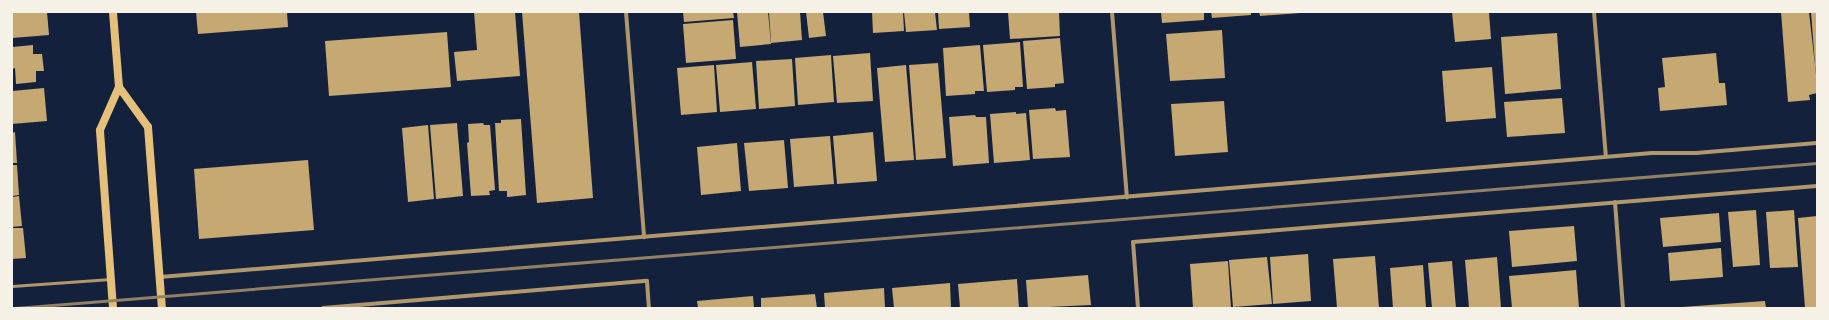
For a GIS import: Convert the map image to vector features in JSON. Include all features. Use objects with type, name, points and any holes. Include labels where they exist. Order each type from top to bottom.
[{"type":"main road","points":[[113,12],[119,88],[100,130],[113,308]]},
{"type":"main road","points":[[119,88],[148,127],[162,308]]},
{"type":"street","points":[[626,12],[644,237]]},
{"type":"street","points":[[1112,12],[1126,197]]},
{"type":"street","points":[[1594,12],[1606,157]]},
{"type":"street","points":[[160,277],[1652,153],[1696,153],[1817,143]]},
{"type":"street","points":[[1138,308],[1133,242],[1817,186]]},
{"type":"street","points":[[1615,202],[1623,308]]},
{"type":"street","points":[[323,308],[647,281],[648,308]]},
{"type":"lane","points":[[12,286],[110,279]]},
{"type":"building","points":[[12,12],[47,12],[49,35],[12,38]]},
{"type":"building","points":[[196,12],[287,12],[288,27],[198,34]]},
{"type":"building","points":[[474,12],[515,12],[520,76],[457,81],[454,52],[477,50]]},
{"type":"building","points":[[522,12],[579,12],[593,198],[537,203]]},
{"type":"building","points":[[683,12],[733,12],[734,18],[684,22]]},
{"type":"building","points":[[737,12],[768,12],[771,44],[740,47]]},
{"type":"building","points":[[769,12],[800,12],[802,40],[771,43]]},
{"type":"building","points":[[806,12],[823,12],[826,36],[809,38]]},
{"type":"building","points":[[872,12],[903,12],[904,31],[873,33]]},
{"type":"building","points":[[904,12],[935,12],[937,30],[906,32]]},
{"type":"building","points":[[938,12],[969,12],[970,27],[939,29]]},
{"type":"building","points":[[1008,12],[1059,12],[1060,36],[1010,39]]},
{"type":"building","points":[[1161,12],[1204,12],[1204,20],[1162,23]]},
{"type":"building","points":[[1211,12],[1251,12],[1251,15],[1212,18]]},
{"type":"building","points":[[1259,12],[1301,12],[1301,13],[1260,16]]},
{"type":"building","points":[[1452,12],[1489,12],[1491,39],[1455,42]]},
{"type":"building","points":[[1781,12],[1809,12],[1817,83],[1817,93],[1809,95],[1810,100],[1788,102]]},
{"type":"building","points":[[1811,12],[1817,12],[1817,77],[1816,77]]},
{"type":"building","points":[[733,20],[736,59],[686,63],[683,24]]},
{"type":"building","points":[[1222,30],[1225,78],[1170,81],[1166,34]]},
{"type":"building","points":[[447,32],[451,87],[329,96],[325,41]]},
{"type":"building","points":[[1557,33],[1561,89],[1505,94],[1501,37]]},
{"type":"building","points":[[1060,38],[1064,83],[1055,84],[1055,87],[1027,89],[1023,41]]},
{"type":"building","points":[[1020,42],[1023,87],[1015,87],[1015,90],[987,92],[983,45]]},
{"type":"building","points":[[33,45],[33,54],[42,54],[44,71],[36,71],[36,82],[16,84],[15,68],[12,69],[12,47]]},
{"type":"building","points":[[980,45],[984,91],[975,91],[975,94],[946,96],[943,48]]},
{"type":"building","points":[[870,53],[873,101],[837,103],[833,56]]},
{"type":"building","points":[[1716,53],[1719,83],[1725,83],[1727,105],[1660,111],[1658,88],[1665,87],[1662,58]]},
{"type":"building","points":[[831,55],[834,102],[798,105],[795,58]]},
{"type":"building","points":[[792,59],[795,106],[759,109],[756,61]]},
{"type":"building","points":[[752,62],[756,109],[720,112],[716,65]]},
{"type":"building","points":[[938,63],[946,158],[916,160],[909,65]]},
{"type":"building","points":[[714,65],[717,112],[681,115],[677,68]]},
{"type":"building","points":[[906,65],[914,160],[885,162],[877,68]]},
{"type":"building","points":[[1492,67],[1496,118],[1446,122],[1442,71]]},
{"type":"building","points":[[44,88],[47,121],[12,124],[12,91]]},
{"type":"building","points":[[1562,98],[1565,133],[1507,137],[1504,102]]},
{"type":"building","points":[[1224,101],[1228,152],[1175,156],[1171,104]]},
{"type":"building","points":[[1055,108],[1056,111],[1066,110],[1070,157],[1033,159],[1029,110]]},
{"type":"building","points":[[1016,112],[1016,114],[1026,113],[1030,160],[994,163],[990,114]]},
{"type":"building","points":[[975,115],[976,117],[986,117],[989,163],[953,166],[949,117]]},
{"type":"building","points":[[521,119],[526,195],[507,197],[507,191],[499,191],[495,123],[501,123],[501,120]]},
{"type":"building","points":[[457,123],[463,196],[436,199],[430,125]]},
{"type":"building","points":[[483,123],[484,125],[490,125],[495,190],[489,191],[490,195],[471,196],[467,143],[469,142],[468,124]]},
{"type":"building","points":[[428,125],[434,199],[408,202],[402,128]]},
{"type":"building","points":[[15,132],[17,163],[12,163],[12,133]]},
{"type":"building","points":[[873,132],[877,181],[837,184],[833,136]]},
{"type":"building","points":[[830,136],[834,184],[794,187],[790,139]]},
{"type":"building","points":[[784,140],[788,188],[749,191],[744,143]]},
{"type":"building","points":[[737,143],[741,191],[701,195],[697,147]]},
{"type":"building","points":[[308,160],[314,230],[199,239],[194,169]]},
{"type":"building","points":[[12,165],[17,165],[19,195],[12,196]]},
{"type":"building","points":[[19,196],[22,226],[12,227],[12,197]]},
{"type":"building","points":[[1756,210],[1760,265],[1733,267],[1728,212]]},
{"type":"building","points":[[1794,210],[1798,267],[1770,268],[1766,212]]},
{"type":"building","points":[[1719,213],[1721,242],[1663,247],[1660,218]]},
{"type":"building","points":[[1817,216],[1817,308],[1805,308],[1798,218]]},
{"type":"building","points":[[1574,226],[1577,261],[1512,267],[1509,231]]},
{"type":"building","points":[[12,228],[23,228],[26,258],[12,259]]},
{"type":"building","points":[[1721,248],[1723,277],[1670,281],[1668,253]]},
{"type":"building","points":[[1308,254],[1311,301],[1273,304],[1270,257]]},
{"type":"building","points":[[1375,256],[1379,308],[1337,308],[1333,259]]},
{"type":"building","points":[[1267,257],[1272,304],[1233,307],[1229,260]]},
{"type":"building","points":[[1497,257],[1501,308],[1469,308],[1465,260]]},
{"type":"building","points":[[1228,261],[1231,308],[1193,308],[1190,264]]},
{"type":"building","points":[[1452,261],[1456,308],[1432,308],[1428,263]]},
{"type":"building","points":[[1423,265],[1426,308],[1393,308],[1390,268]]},
{"type":"building","points":[[1576,270],[1579,308],[1512,308],[1509,276]]},
{"type":"building","points":[[1088,275],[1091,305],[1028,308],[1026,280]]},
{"type":"building","points":[[1017,279],[1019,308],[960,308],[958,284]]},
{"type":"building","points":[[950,283],[951,308],[894,308],[892,288]]},
{"type":"building","points":[[884,288],[885,308],[825,308],[824,293]]},
{"type":"building","points":[[815,294],[817,308],[761,308],[761,298]]},
{"type":"building","points":[[753,296],[754,308],[698,308],[697,301]]},
{"type":"building","points":[[1765,301],[1766,308],[1682,308],[1682,307]]},
{"type":"railway","points":[[15,308],[1817,163]]}]
